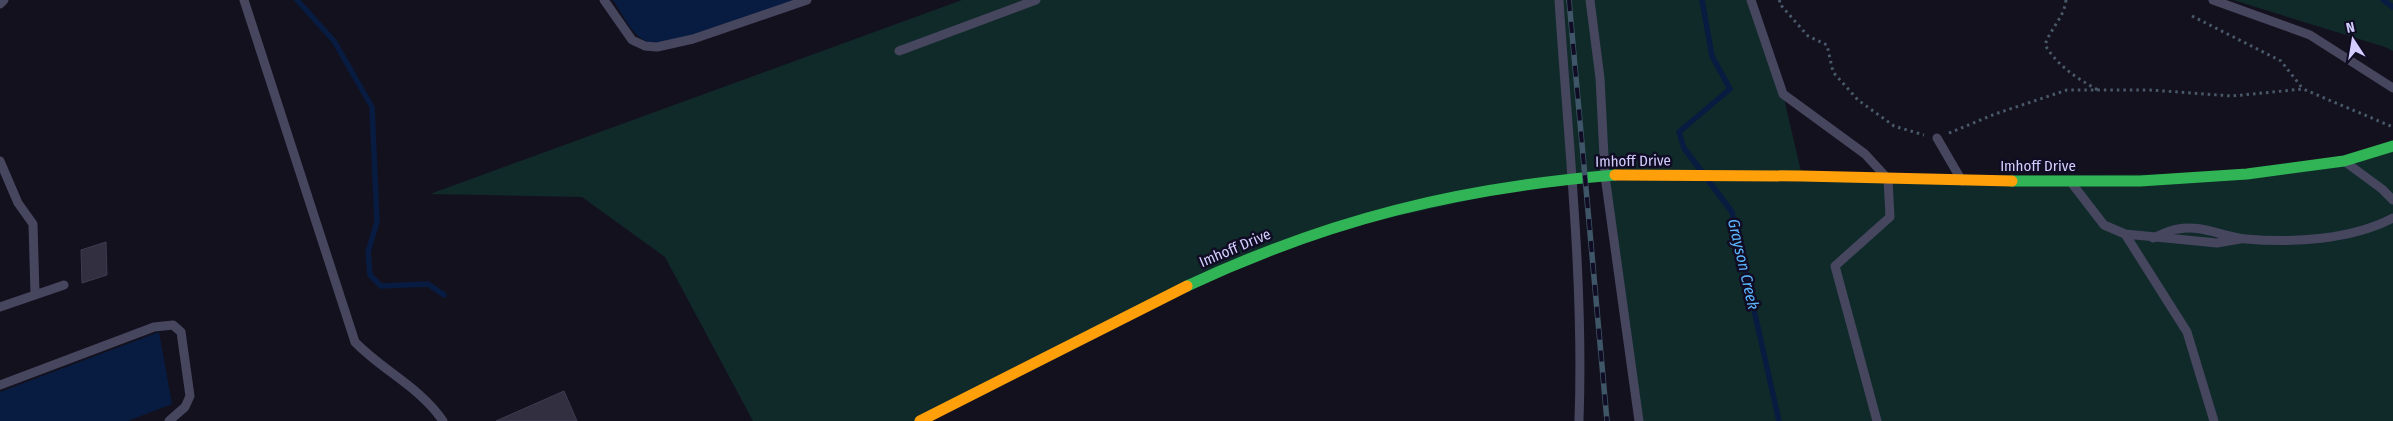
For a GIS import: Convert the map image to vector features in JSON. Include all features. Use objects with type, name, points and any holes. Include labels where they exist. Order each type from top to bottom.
[{"type":"street","name":"Imhoff Drive","points":[[920,421],[1236,262],[1302,236],[1431,200],[1490,189],[1570,178],[1618,175],[1802,176],[1962,181],[2140,181],[2247,174],[2344,161],[2393,146]]},
{"type":"lane","points":[[0,4],[4,0]]},
{"type":"lane","points":[[244,0],[355,342],[365,354],[410,383],[428,398],[443,421]]},
{"type":"lane","points":[[604,0],[632,40],[645,46],[657,47],[693,39],[807,0]]},
{"type":"lane","points":[[899,52],[1036,0]]},
{"type":"lane","points":[[1560,0],[1579,304],[1581,366],[1579,421]]},
{"type":"lane","points":[[1590,0],[1600,78],[1605,176],[1639,421]]},
{"type":"lane","points":[[1751,0],[1783,94],[1864,154],[1888,179],[1890,217],[1835,266],[1877,421]]},
{"type":"lane","points":[[2213,0],[2310,36],[2393,88]]},
{"type":"lane","points":[[1937,138],[1962,181]]},
{"type":"lane","points":[[0,161],[18,202],[33,224],[35,294]]},
{"type":"lane","points":[[2344,161],[2382,189],[2393,200]]},
{"type":"lane","points":[[2070,181],[2104,225],[2125,234],[2153,238],[2217,243],[2245,239],[2301,238],[2348,234],[2386,223],[2393,218]]},
{"type":"lane","points":[[2153,238],[2183,227],[2207,230],[2245,239]]},
{"type":"lane","points":[[2125,234],[2187,332],[2214,421]]},
{"type":"lane","points":[[0,306],[64,285]]},
{"type":"lane","points":[[0,385],[154,327],[173,325],[179,327],[181,332],[190,396],[183,410],[169,421]]},
{"type":"path","points":[[1780,0],[1779,3],[1808,36],[1827,45],[1833,72],[1858,100],[1894,126],[1937,138],[1995,114],[2067,90],[2150,90],[2232,96],[2303,89],[2393,127]]},
{"type":"path","points":[[2066,0],[2066,12],[2048,33],[2045,45],[2053,59],[2070,75],[2098,90]]},
{"type":"path","points":[[2192,16],[2281,61],[2303,89]]},
{"type":"green space","points":[[962,0],[1751,0],[1783,94],[1802,176],[2247,174],[2393,146],[2393,421],[1637,421],[1605,176],[1570,178],[1302,237],[920,421],[753,421],[665,257],[582,197],[430,194]]},
{"type":"green space","points":[[2233,0],[2393,0],[2393,51],[2385,47]]},
{"type":"water","points":[[613,0],[796,0],[720,28],[675,40],[658,42],[646,41],[641,38],[627,23]]},
{"type":"water","points":[[159,332],[172,404],[128,421],[0,421],[0,392]]},
{"type":"building","points":[[106,242],[107,275],[82,283],[81,250]]},
{"type":"building","points":[[564,391],[577,421],[496,421]]},
{"type":"waterway","points":[[297,0],[334,41],[372,107],[377,222],[368,252],[370,275],[381,286],[428,284],[444,295]]},
{"type":"waterway","name":"Grayson Creek","points":[[1702,0],[1712,56],[1730,89],[1679,132],[1684,148],[1732,212],[1779,421]]},
{"type":"waterway","points":[[2383,0],[2393,7]]},
{"type":"railway","points":[[1569,0],[1607,421]]},
{"type":"traffic: fast","points":[[2012,181],[2140,181],[2247,174],[2344,161],[2393,146]]},
{"type":"traffic: fast","points":[[1187,286],[1289,242],[1341,224],[1395,209],[1504,187],[1615,175]]},
{"type":"traffic: slow","points":[[1615,175],[1802,176],[2012,181]]},
{"type":"traffic: slow","points":[[920,421],[1187,286]]}]
